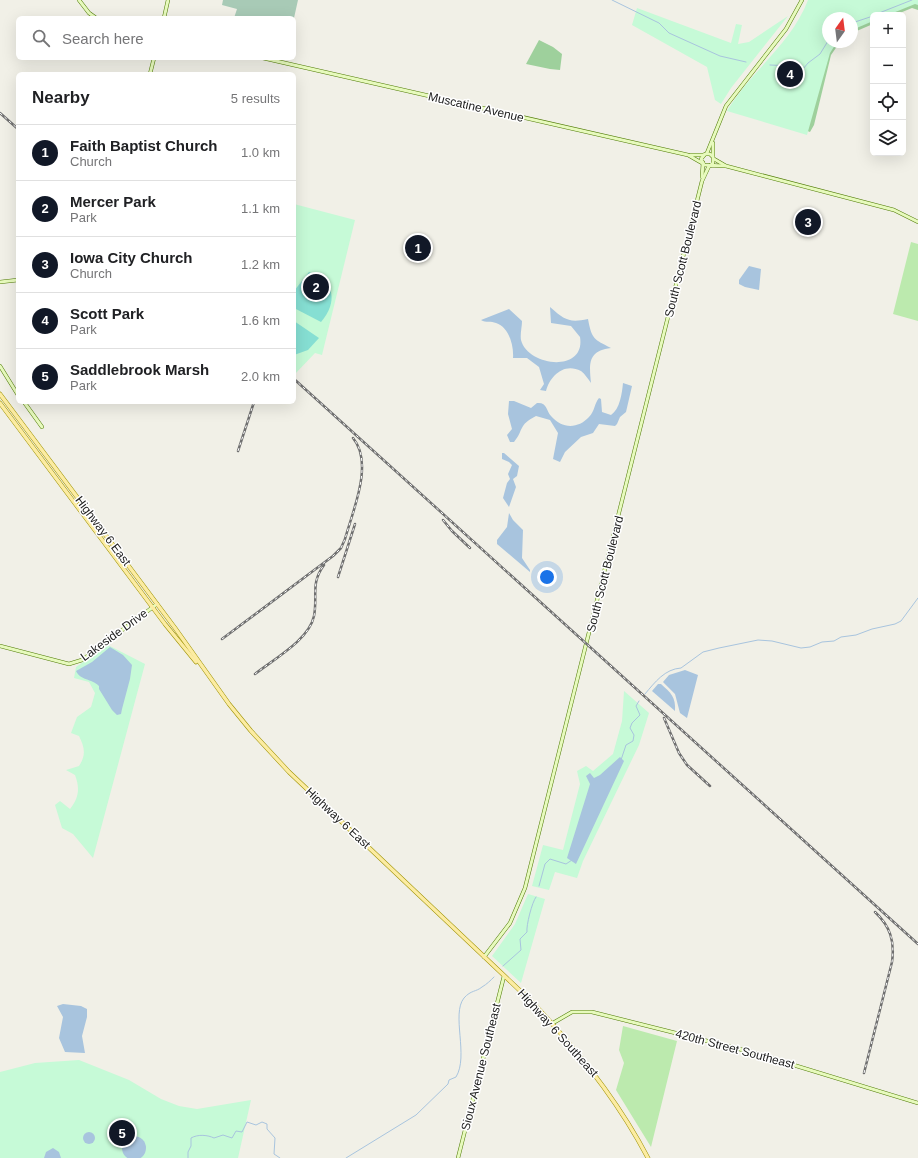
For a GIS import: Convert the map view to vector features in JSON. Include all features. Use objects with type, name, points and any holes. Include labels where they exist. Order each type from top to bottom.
[{"type":"main road","points":[[79,0],[93,16]]},
{"type":"main road","points":[[164,16],[168,0]]},
{"type":"main road","points":[[802,0],[786,29],[730,99],[718,122],[712,141],[702,157],[702,163],[710,166],[726,166],[894,210],[918,222]]},
{"type":"main road","points":[[150,72],[154,60]]},
{"type":"main road","name":"Muscatine Avenue","points":[[272,60],[688,155],[705,154]]},
{"type":"main road","points":[[710,166],[713,163],[712,141]]},
{"type":"main road","points":[[705,154],[713,157],[726,166]]},
{"type":"main road","name":"Muscatine Avenue","points":[[688,155],[702,163]]},
{"type":"main road","name":"South Scott Boulevard","points":[[702,163],[702,181]]},
{"type":"main road","name":"South Scott Boulevard","points":[[484,956],[510,923],[525,888],[702,181],[710,166]]},
{"type":"main road","points":[[0,282],[16,280]]},
{"type":"main road","points":[[0,366],[16,392]]},
{"type":"main road","name":"Highway 6 East","points":[[0,394],[157,604],[238,717],[276,759],[484,956]]},
{"type":"main road","name":"Highway 6 East","points":[[0,403],[188,654],[204,670]]},
{"type":"main road","points":[[25,404],[42,427]]},
{"type":"main road","name":"Lakeside Drive","points":[[0,646],[61,662],[75,663],[82,660],[157,604]]},
{"type":"main road","name":"Highway 6 Southeast","points":[[484,956],[552,1023],[581,1055],[606,1088],[628,1121],[648,1158]]},
{"type":"main road","name":"Sioux Avenue Southeast","points":[[458,1158],[504,976]]},
{"type":"main road","name":"420th Street Southeast","points":[[552,1023],[572,1012],[592,1012],[758,1054],[918,1103]]},
{"type":"green space","points":[[223,0],[298,0],[294,16],[235,16],[237,9],[222,5]]},
{"type":"green space","points":[[808,0],[918,0],[918,5],[915,4],[895,12],[870,12],[870,22],[858,27],[858,12],[822,12],[822,48],[833,48],[830,53],[807,135],[727,111],[747,83],[792,30],[801,16]]},
{"type":"green space","points":[[918,0],[918,10],[912,8],[902,12],[876,12]]},
{"type":"green space","points":[[637,8],[731,43],[736,24],[742,25],[738,44],[749,42],[788,16],[731,88],[721,104],[715,100],[707,67],[632,25]]},
{"type":"green space","points":[[869,14],[870,25],[858,30],[858,19]]},
{"type":"green space","points":[[539,40],[553,47],[562,54],[560,70],[526,64]]},
{"type":"green space","points":[[826,48],[836,48],[831,55],[814,125],[810,132],[805,130]]},
{"type":"green space","points":[[296,205],[355,220],[322,355],[315,353],[296,373]]},
{"type":"green space","points":[[911,242],[918,244],[918,321],[893,314]]},
{"type":"green space","points":[[108,645],[145,664],[93,858],[73,834],[62,828],[55,805],[60,801],[70,809],[77,797],[78,784],[75,775],[66,770],[79,766],[84,755],[84,751],[83,744],[79,736],[71,733],[77,717],[91,707],[95,693],[89,682],[74,678],[76,667]]},
{"type":"green space","points":[[624,691],[649,713],[639,745],[583,861],[577,878],[555,872],[549,890],[532,886],[543,845],[563,850],[580,784],[577,771],[586,766],[593,771],[613,754],[622,721]]},
{"type":"green space","points":[[528,894],[545,899],[521,983],[492,956],[515,924]]},
{"type":"green space","points":[[623,1026],[677,1041],[651,1147],[616,1090],[624,1063],[619,1050]]},
{"type":"green space","points":[[79,1060],[129,1080],[161,1099],[179,1106],[197,1109],[251,1100],[238,1158],[0,1158],[0,1072],[35,1063]]},
{"type":"shaded area","points":[[749,266],[761,269],[759,290],[739,284],[739,280]]},
{"type":"shaded area","points":[[309,272],[318,276],[329,287],[332,300],[330,307],[321,322],[296,309],[296,288]]},
{"type":"shaded area","points":[[550,307],[564,318],[576,321],[588,319],[591,331],[595,338],[611,348],[598,352],[594,355],[590,364],[591,383],[581,371],[569,368],[564,369],[554,376],[546,391],[540,390],[544,384],[539,367],[527,358],[513,358],[513,348],[510,338],[504,328],[496,323],[481,320],[509,309],[522,321],[521,340],[526,349],[534,356],[544,360],[555,362],[566,361],[574,356],[579,349],[580,337],[571,326],[551,323]]},
{"type":"shaded area","points":[[296,322],[319,338],[308,350],[296,354]]},
{"type":"shaded area","points":[[623,383],[632,386],[626,412],[620,417],[617,424],[615,426],[599,424],[593,433],[581,437],[565,452],[560,462],[553,459],[558,433],[550,420],[536,416],[530,419],[526,422],[514,442],[510,442],[507,435],[512,429],[508,414],[509,401],[514,401],[531,408],[537,403],[543,404],[555,420],[570,426],[580,424],[585,421],[589,417],[599,398],[601,399],[602,412],[611,415],[617,409]]},
{"type":"shaded area","points":[[502,453],[504,453],[519,466],[517,476],[513,479],[516,487],[509,507],[503,498],[507,483],[510,479],[508,474],[512,465],[502,459]]},
{"type":"shaded area","points":[[509,513],[513,520],[523,530],[522,558],[530,572],[497,544],[497,540],[507,527]]},
{"type":"shaded area","points":[[110,647],[123,655],[132,665],[121,714],[117,715],[112,710],[99,689],[99,686],[96,683],[83,678],[76,671],[92,662]]},
{"type":"shaded area","points":[[685,670],[698,675],[687,718],[680,713],[675,694],[663,682],[669,675]]},
{"type":"shaded area","points":[[658,684],[661,684],[668,690],[674,699],[675,711],[652,691]]},
{"type":"shaded area","points":[[620,757],[624,761],[576,864],[567,858],[590,784],[586,776],[590,773],[594,778],[600,775]]},
{"type":"shaded area","points":[[63,1004],[81,1006],[87,1009],[87,1017],[82,1036],[85,1053],[65,1052],[59,1038],[63,1017],[57,1006]]},
{"type":"shaded area","points":[[87,1132],[91,1132],[95,1138],[91,1144],[87,1144],[83,1140],[83,1136]]},
{"type":"shaded area","points":[[130,1137],[138,1137],[145,1144],[145,1152],[138,1159],[130,1159],[123,1152],[123,1144]]},
{"type":"shaded area","points":[[53,1148],[59,1152],[61,1158],[44,1158],[46,1152]]},
{"type":"waterway","points":[[612,0],[659,23],[669,33],[720,56],[746,62]]},
{"type":"waterway","points":[[882,12],[912,0]]},
{"type":"waterway","points":[[858,21],[870,17]]},
{"type":"waterway","points":[[770,65],[792,66],[798,70],[803,69],[820,54],[824,48]]},
{"type":"waterway","points":[[645,694],[665,674],[681,668],[703,652],[758,640],[772,641],[801,648],[810,647],[822,642],[834,641],[841,637],[856,635],[901,621],[918,598]]},
{"type":"waterway","points":[[621,760],[626,745],[633,741],[634,735],[630,728],[632,723],[640,715],[636,706],[639,701]]},
{"type":"waterway","points":[[539,886],[545,864],[550,859],[566,864],[572,860]]},
{"type":"waterway","points":[[503,966],[521,950],[520,939],[527,932],[527,925],[536,897]]},
{"type":"waterway","points":[[346,1158],[416,1115],[448,1084],[449,1080],[456,1077],[460,1068],[461,1058],[459,1024],[460,1005],[467,995],[480,989],[494,977]]},
{"type":"waterway","points":[[188,1158],[191,1138],[203,1135],[214,1138],[223,1135],[232,1138],[236,1131],[242,1132],[247,1122],[256,1125],[262,1122],[267,1124],[267,1129],[275,1138],[274,1154],[280,1158]]},
{"type":"railway","points":[[0,113],[16,127]]},
{"type":"railway","points":[[296,381],[918,944]]},
{"type":"railway","points":[[238,451],[253,404]]},
{"type":"railway","points":[[222,639],[333,556],[341,548],[357,501],[362,473],[362,460],[359,448],[353,438]]},
{"type":"railway","points":[[443,520],[470,548]]},
{"type":"railway","points":[[338,577],[355,524]]},
{"type":"railway","points":[[255,674],[290,648],[311,625],[315,609],[315,590],[317,578],[324,565]]},
{"type":"railway","points":[[664,718],[679,753],[687,765],[710,786]]},
{"type":"railway","points":[[864,1073],[893,954],[892,941],[888,928],[875,912]]},
{"type":"place","name":"Scott Park","points":[[790,74]]},
{"type":"place","name":"Iowa City Church","points":[[808,222]]},
{"type":"place","name":"Faith Baptist Church","points":[[418,248]]},
{"type":"place","name":"Mercer Park","points":[[316,287]]},
{"type":"place","name":"Saddlebrook Marsh","points":[[122,1133]]}]
